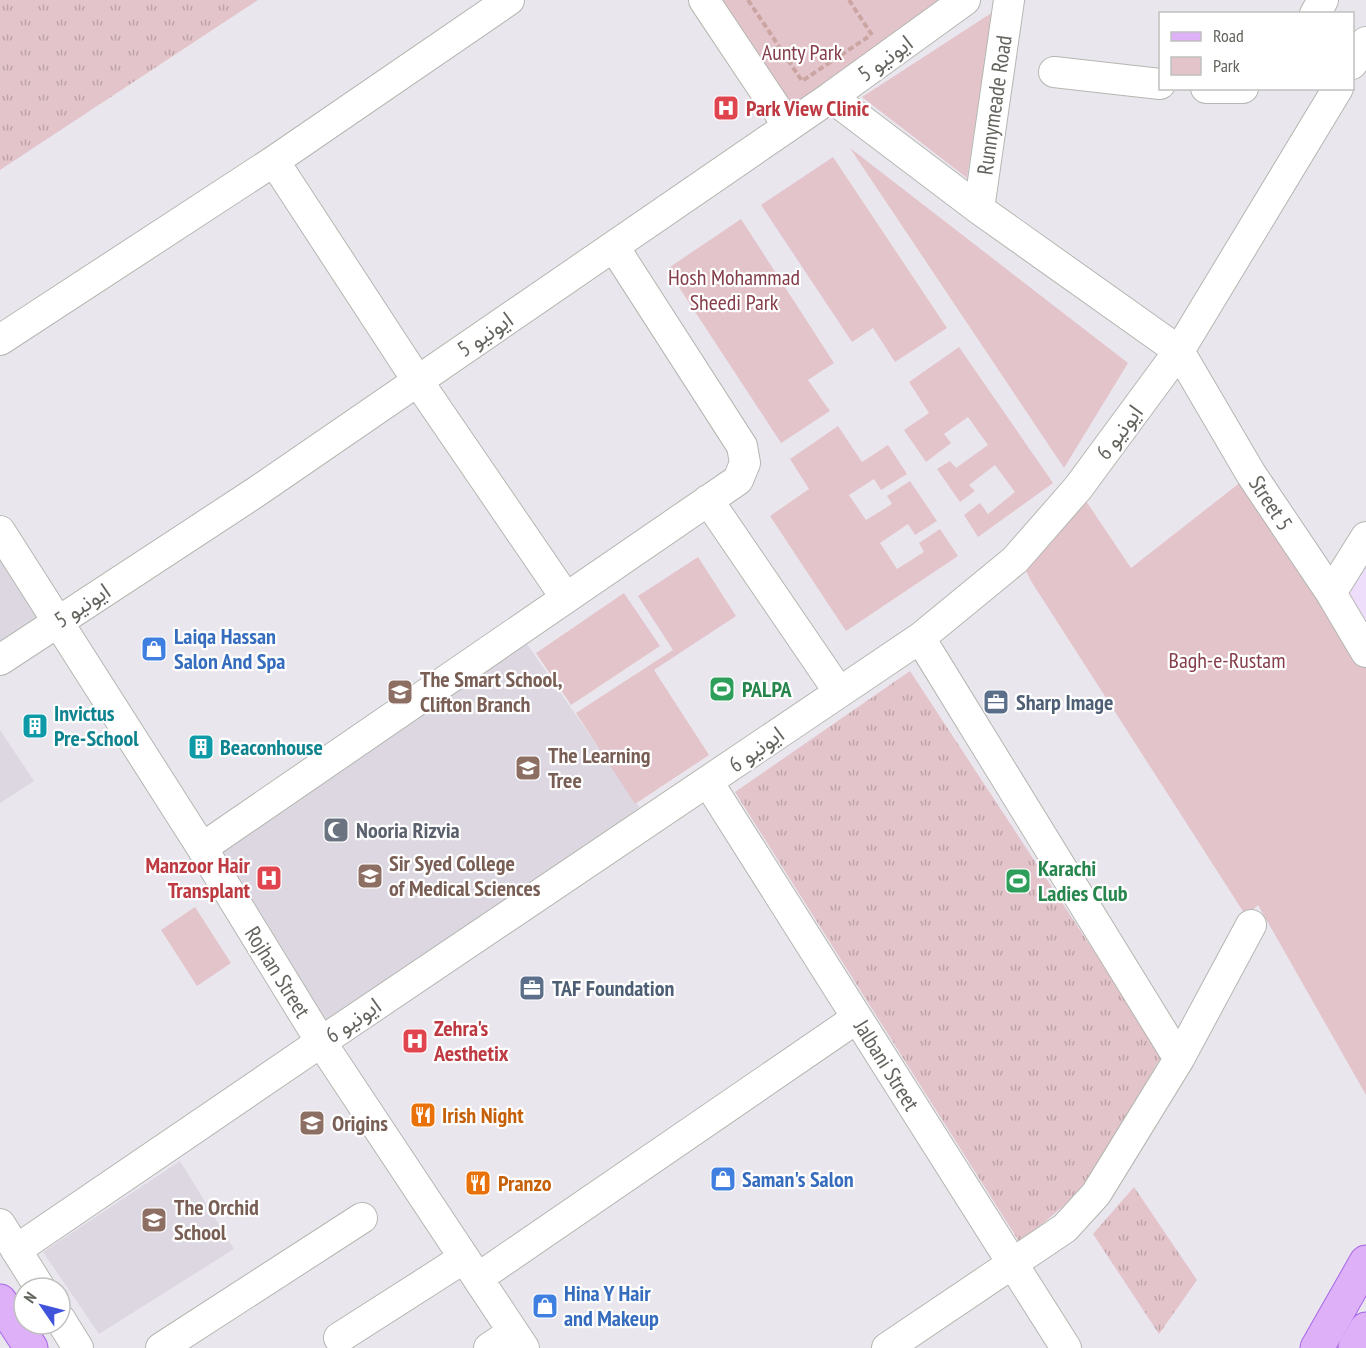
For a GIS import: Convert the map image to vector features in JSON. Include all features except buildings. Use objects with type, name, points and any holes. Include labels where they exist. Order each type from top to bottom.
[{"type":"main road","points":[[1317,1348],[1366,1262]]},
{"type":"main road","points":[[0,1301],[31,1348]]},
{"type":"main road","points":[[1355,1348],[1366,1329]]},
{"type":"street","points":[[0,340],[274,161],[509,0]]},
{"type":"street","points":[[704,0],[788,126]]},
{"type":"street","name":"ایونیو 5","points":[[0,660],[256,492],[831,97],[965,0]]},
{"type":"street","name":"Runnymeade Road","points":[[980,209],[1009,0]]},
{"type":"street","points":[[1054,72],[1159,84]]},
{"type":"street","name":"ایونیو 6","points":[[16,1250],[920,638],[1015,560],[1078,488],[1179,351],[1337,90]]},
{"type":"street","points":[[831,97],[980,209],[1179,351]]},
{"type":"street","points":[[274,161],[417,380],[566,598]]},
{"type":"street","points":[[202,848],[738,480],[745,463],[742,446],[614,247]]},
{"type":"street","name":"Street 5","points":[[1179,351],[1251,474],[1331,593],[1366,652]]},
{"type":"street","points":[[708,500],[839,692]]},
{"type":"street","name":"Rojhan Street","points":[[0,531],[202,848],[321,1042],[518,1340]]},
{"type":"street","points":[[1331,593],[1366,537]]},
{"type":"street","points":[[920,638],[1179,1059]]},
{"type":"street","name":"Jalbani Street","points":[[708,782],[1066,1348]]},
{"type":"street","points":[[887,1348],[1065,1228],[1096,1194],[1179,1059],[1251,925]]},
{"type":"street","points":[[339,1338],[471,1268],[857,1018]]},
{"type":"street","points":[[161,1348],[362,1218]]},
{"type":"street","points":[[0,1224],[32,1276]]},
{"type":"street","points":[[489,1348],[518,1340]]},
{"type":"path","points":[[748,0],[802,81],[880,29]]},
{"type":"path","points":[[849,0],[872,35]]},
{"type":"shaded area","points":[[0,531],[58,621],[0,660]]},
{"type":"shaded area","points":[[1366,540],[1366,652],[1332,596]]},
{"type":"shaded area","name":"Sir Syed College of Medical Sciences","points":[[518,631],[653,827],[327,1046],[202,848]]},
{"type":"shaded area","points":[[0,730],[34,781],[0,803]]},
{"type":"shaded area","name":"The Orchid School","points":[[180,1161],[234,1249],[99,1334],[72,1294],[72,1276],[59,1276],[43,1252]]},
{"type":"green space","points":[[0,0],[258,0],[0,170]]},
{"type":"green space","name":"Aunty Park","points":[[706,0],[965,0],[788,126]]},
{"type":"green space","points":[[993,12],[967,178],[862,97]]},
{"type":"green space","points":[[850,148],[1128,363],[1064,468]]},
{"type":"green space","points":[[833,157],[947,328],[895,362],[873,328],[852,342],[761,205]]},
{"type":"green space","name":"Hosh Mohammad Sheedi Park","points":[[741,219],[834,363],[808,380],[830,411],[781,443],[667,269]]},
{"type":"green space","points":[[959,347],[1053,483],[978,537],[964,515],[980,503],[988,514],[1015,492],[995,465],[969,485],[975,491],[960,502],[937,469],[950,461],[956,468],[988,445],[968,417],[944,434],[951,443],[926,462],[904,430],[929,413],[909,382]]},
{"type":"green space","points":[[838,426],[862,462],[888,445],[907,474],[881,490],[874,479],[849,495],[866,520],[892,504],[887,496],[910,481],[937,521],[915,535],[908,524],[880,543],[897,569],[924,552],[919,543],[940,529],[958,556],[846,631],[770,516],[809,489],[790,459]]},
{"type":"green space","name":"Bagh-e-Rustam","points":[[1251,474],[1366,652],[1366,1095],[1258,905],[1246,916],[1031,581],[1022,563],[1084,498],[1131,568]]},
{"type":"green space","points":[[698,557],[736,616],[654,670],[709,755],[635,804],[576,713],[673,650],[638,596]]},
{"type":"green space","points":[[624,593],[660,646],[571,705],[536,653]]},
{"type":"green space","points":[[910,671],[1162,1055],[1088,1185],[1020,1243],[735,792]]},
{"type":"green space","points":[[195,907],[231,963],[197,986],[161,930]]},
{"type":"green space","points":[[1134,1187],[1197,1280],[1159,1334],[1093,1234]]},
{"type":"place","name":"Park View Clinic","points":[[726,108]]},
{"type":"place","name":"Laiqa Hassan Salon And Spa","points":[[154,649]]},
{"type":"place","name":"PALPA","points":[[722,689]]},
{"type":"place","name":"The Smart School, Clifton Branch","points":[[400,692]]},
{"type":"place","name":"Sharp Image","points":[[996,702]]},
{"type":"place","name":"Invictus Pre-School","points":[[35,726]]},
{"type":"place","name":"Beaconhouse","points":[[201,747]]},
{"type":"place","name":"The Learning Tree","points":[[528,768]]},
{"type":"place","name":"Nooria Rizvia","points":[[336,830]]},
{"type":"place","name":"Sir Syed College of Medical Sciences","points":[[370,876]]},
{"type":"place","name":"Manzoor Hair Transplant","points":[[269,878]]},
{"type":"place","name":"Karachi Ladies Club","points":[[1018,881]]},
{"type":"place","name":"TAF Foundation","points":[[532,988]]},
{"type":"place","name":"Zehra's Aesthetix","points":[[415,1041]]},
{"type":"place","name":"Irish Night","points":[[423,1115]]},
{"type":"place","name":"Origins","points":[[312,1123]]},
{"type":"place","name":"Saman's Salon","points":[[723,1179]]},
{"type":"place","name":"Pranzo","points":[[478,1183]]},
{"type":"place","name":"The Orchid School","points":[[154,1220]]},
{"type":"place","name":"Hina Y Hair and Makeup","points":[[545,1306]]}]
